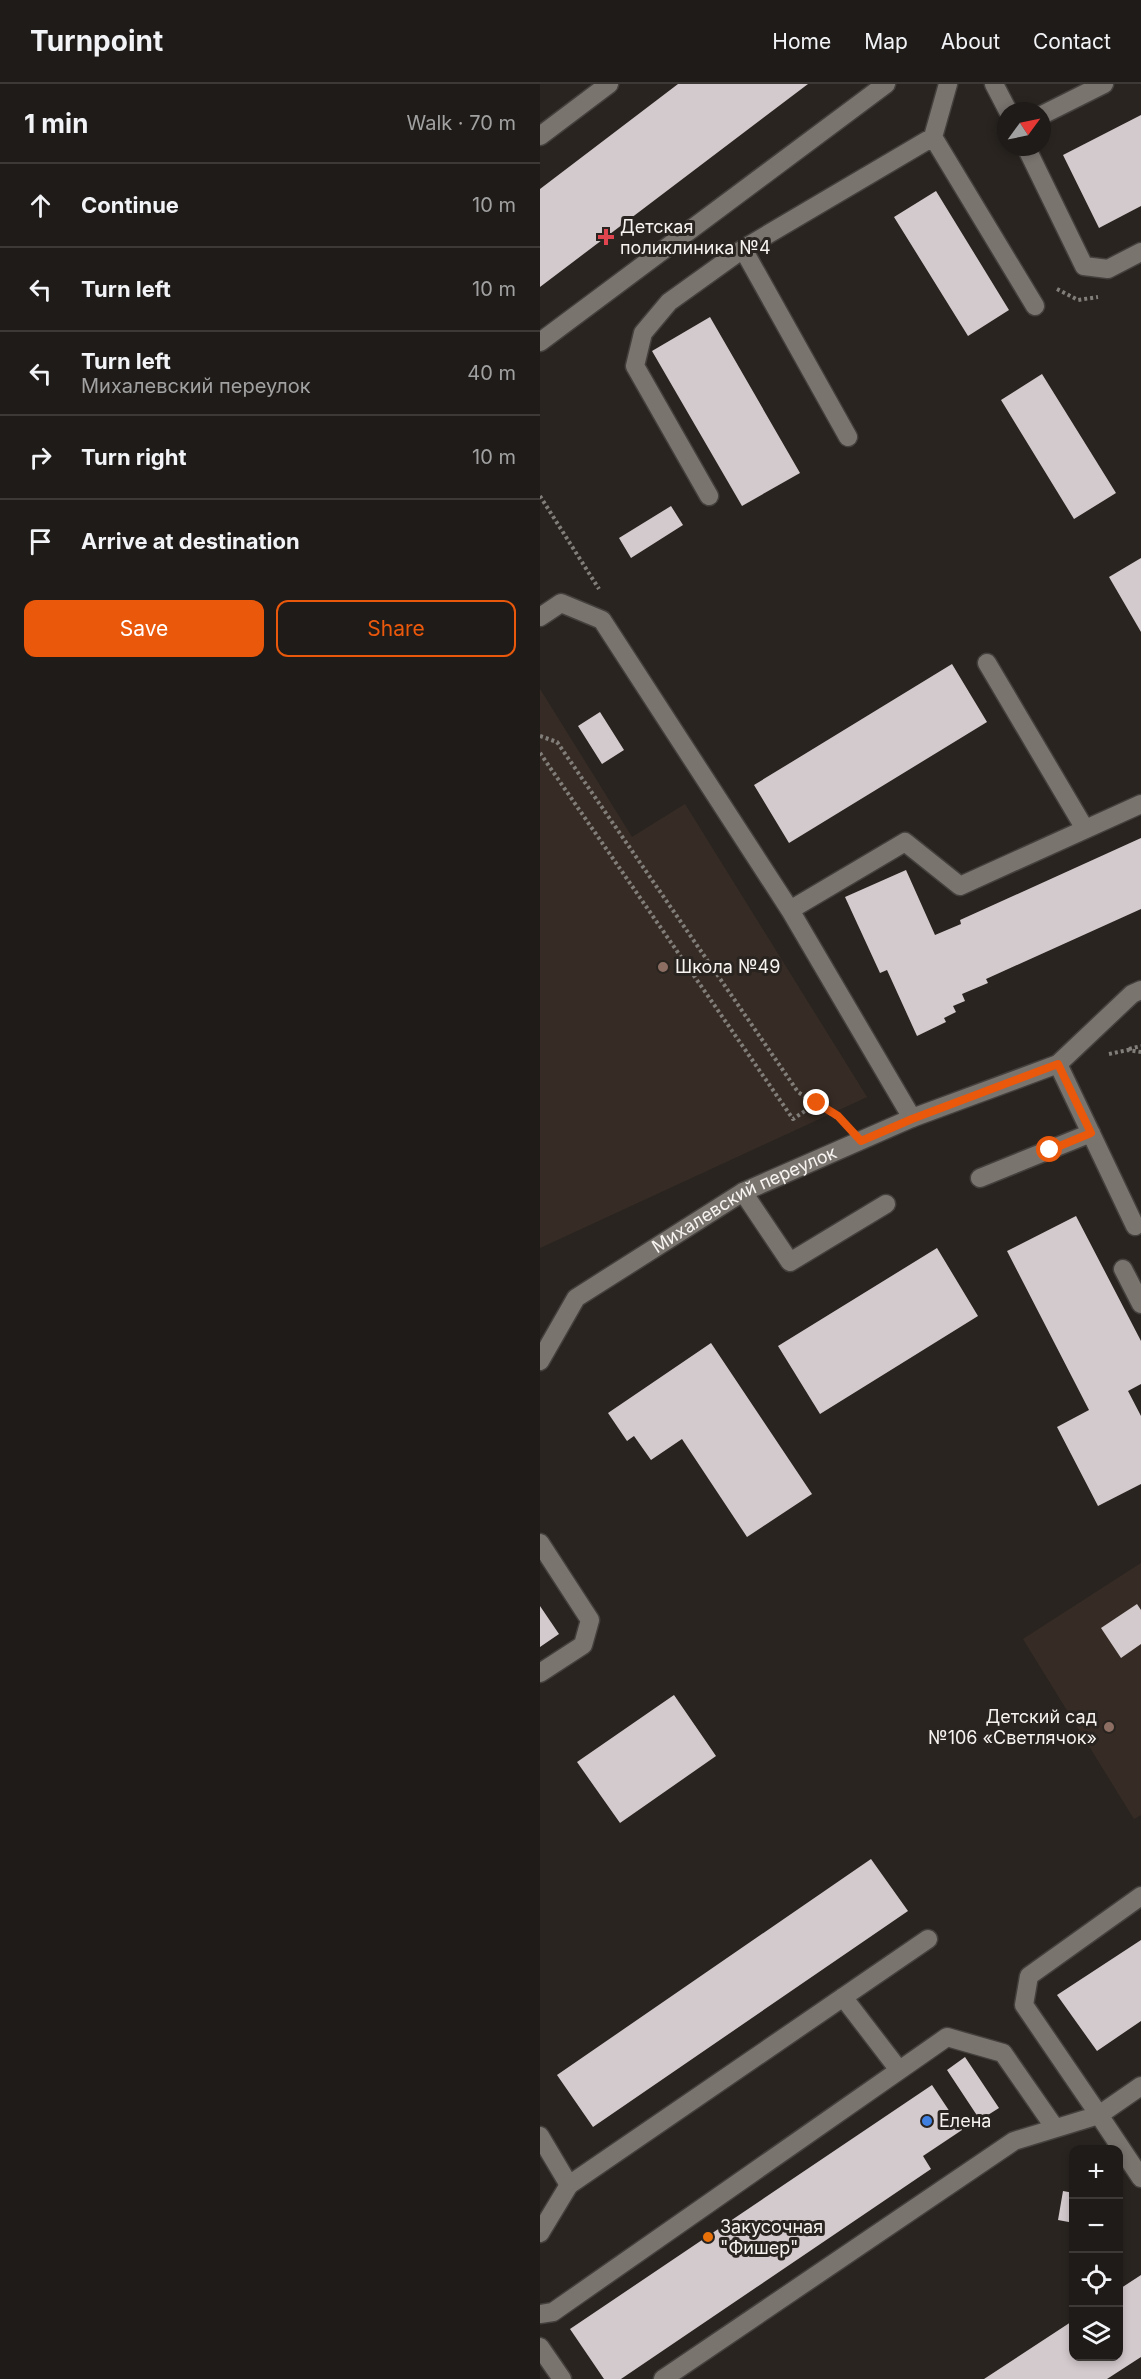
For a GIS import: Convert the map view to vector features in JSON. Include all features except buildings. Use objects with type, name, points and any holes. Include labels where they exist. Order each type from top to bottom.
[{"type":"street","points":[[540,136],[609,84]]},
{"type":"street","points":[[540,342],[886,84]]},
{"type":"street","points":[[709,496],[635,366],[644,333],[669,302],[743,249],[933,137],[948,84]]},
{"type":"street","points":[[994,84],[1003,102]]},
{"type":"street","points":[[1051,111],[1104,84]]},
{"type":"street","points":[[933,137],[1035,306]]},
{"type":"street","points":[[1030,156],[1084,266],[1108,269],[1141,252]]},
{"type":"street","points":[[743,249],[848,437]]},
{"type":"street","points":[[540,617],[561,603],[602,620],[790,910],[912,1119]]},
{"type":"street","points":[[987,663],[1085,829]]},
{"type":"street","points":[[790,910],[904,842],[960,886],[1141,804]]},
{"type":"street","points":[[1135,1226],[1058,1064],[1132,994],[1141,990]]},
{"type":"street","name":"Михалевский переулок","points":[[540,1361],[576,1298],[743,1192],[912,1119],[1058,1064]]},
{"type":"street","points":[[980,1178],[1091,1133]]},
{"type":"street","points":[[743,1192],[790,1262],[886,1204]]},
{"type":"street","points":[[1123,1269],[1141,1304]]},
{"type":"street","points":[[540,1544],[590,1620],[583,1645],[540,1672]]},
{"type":"street","points":[[1141,1896],[1029,1976],[1024,2006],[1141,2178]]},
{"type":"street","points":[[540,2234],[569,2185],[928,1939]]},
{"type":"street","points":[[843,1997],[899,2070]]},
{"type":"street","points":[[540,2314],[553,2312],[947,2037],[1003,2053],[1055,2128]]},
{"type":"street","points":[[663,2379],[1014,2141],[1099,2115],[1141,2086]]},
{"type":"street","points":[[540,2136],[569,2185]]},
{"type":"street","points":[[540,2347],[562,2379]]},
{"type":"path","points":[[1056,288],[1078,300],[1105,295]]},
{"type":"path","points":[[540,496],[599,587],[602,620]]},
{"type":"path","points":[[540,736],[557,742],[798,1092],[838,1116],[861,1141]]},
{"type":"path","points":[[540,753],[793,1119],[817,1103]]},
{"type":"path","points":[[1128,1050],[1141,1046]]},
{"type":"shaded area","name":"Школа №49","points":[[540,689],[632,837],[685,804],[867,1097],[540,1248]]},
{"type":"shaded area","name":"Детский сад №106 «Светлячок»","points":[[1141,1563],[1141,1815],[1134,1819],[1023,1639]]},
{"type":"place","name":"Детская поликлиника №4","points":[[606,237]]},
{"type":"place","name":"Школа №49","points":[[663,967]]},
{"type":"place","name":"Детский сад №106 «Светлячок»","points":[[1109,1727]]},
{"type":"place","name":"Елена","points":[[927,2121]]},
{"type":"place","name":"Закусочная \"Фишер\"","points":[[708,2237]]},
{"type":"route","points":[[817,1103],[838,1116],[861,1141],[912,1119],[1058,1064],[1091,1133],[1050,1150]]}]
